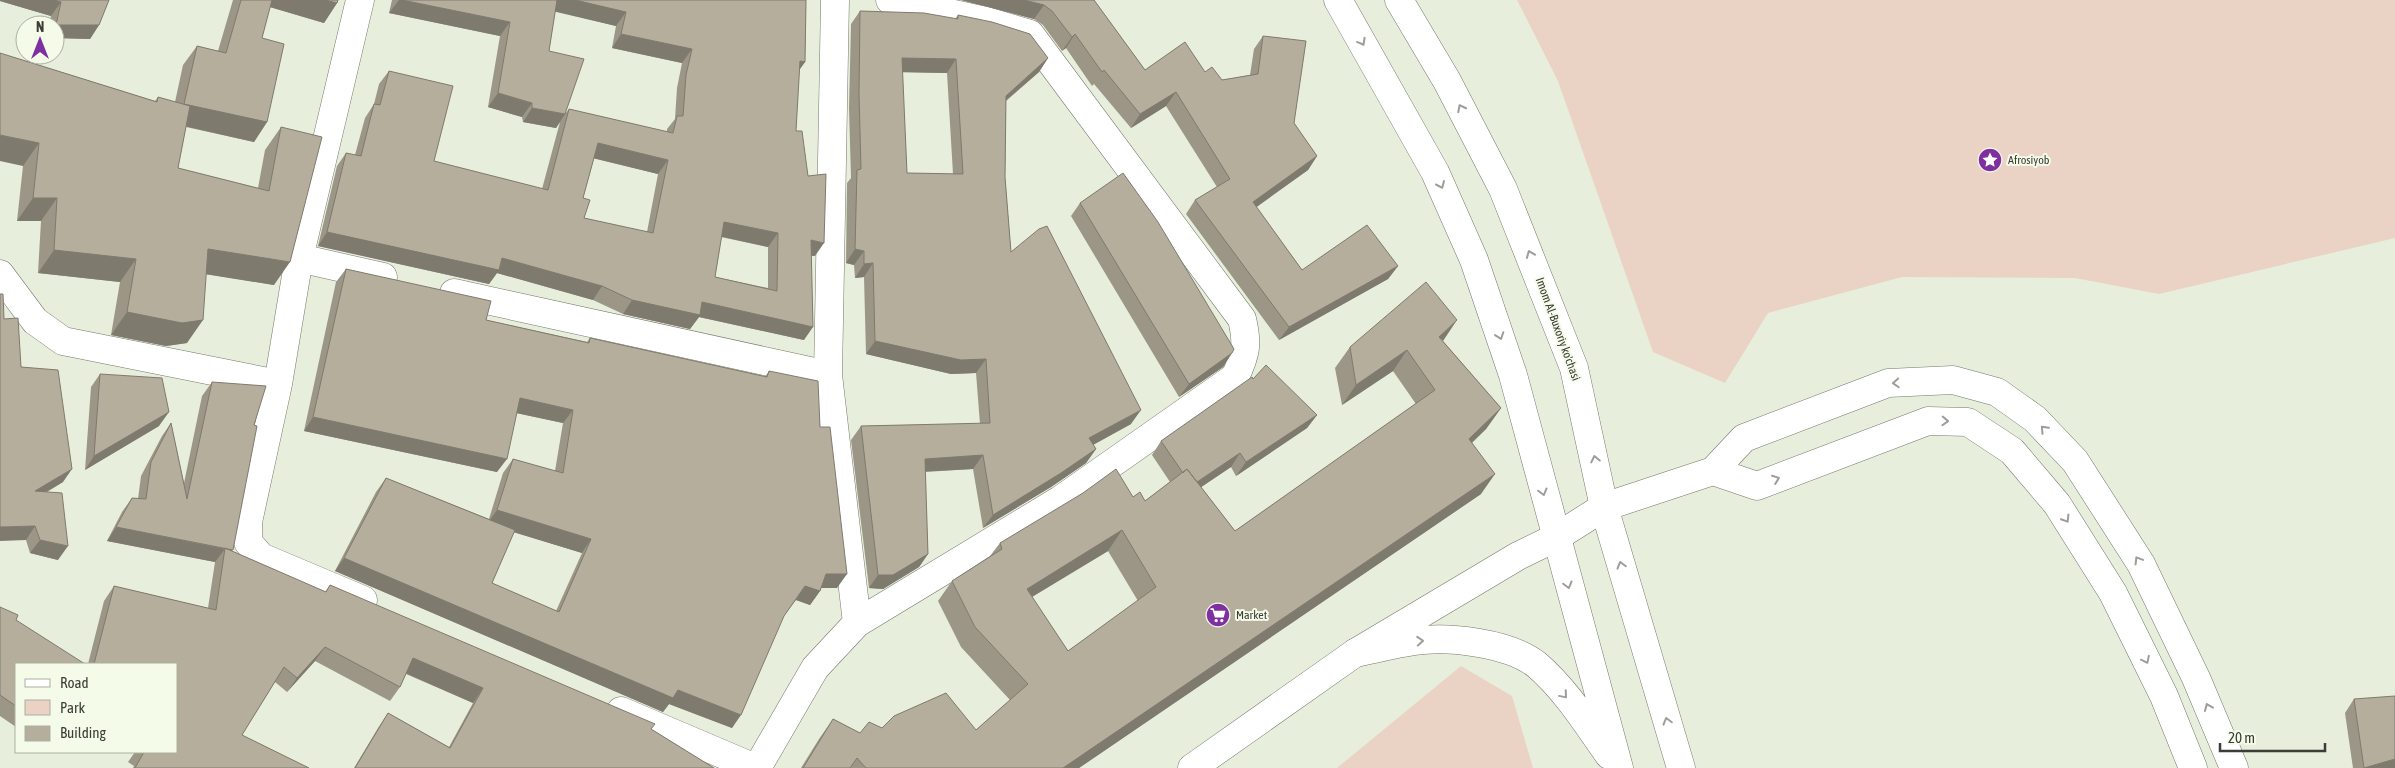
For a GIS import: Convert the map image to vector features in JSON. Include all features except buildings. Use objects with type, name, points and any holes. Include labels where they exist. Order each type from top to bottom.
[{"type":"street","points":[[360,0],[299,258],[278,384],[248,522],[248,542],[261,557],[389,612]]},
{"type":"street","points":[[835,0],[828,375],[857,623]]},
{"type":"street","points":[[600,702],[756,768],[815,668],[857,623],[1060,500],[1235,377],[1246,356],[1246,336],[1242,319],[1030,34],[986,21],[890,0]]},
{"type":"street","points":[[1338,0],[1435,172],[1474,260],[1513,375],[1555,538],[1619,768]]},
{"type":"street","name":"Imom Al-Buxoriy ko'chasi","points":[[1399,0],[1448,81],[1503,189],[1548,297],[1574,368],[1604,507],[1681,768]]},
{"type":"street","points":[[299,258],[405,282]]},
{"type":"street","points":[[0,274],[35,321],[63,341],[278,384]]},
{"type":"street","points":[[434,288],[828,375]]},
{"type":"street","points":[[1192,768],[1355,653],[1518,556],[1555,538],[1604,507],[1714,470],[1744,438],[1888,383],[1953,380],[1998,392],[2035,419],[2075,461],[2141,564],[2196,678],[2234,768]]},
{"type":"street","points":[[1714,470],[1757,486],[1928,421],[1968,422],[2012,451],[2056,504],[2113,593],[2164,696],[2193,768]]},
{"type":"street","points":[[1355,653],[1416,640],[1451,640],[1509,650],[1535,664],[1550,678],[1619,768]]},
{"type":"green space","name":"Afrosiyob","points":[[1517,0],[2395,0],[2395,238],[2159,294],[2075,278],[1902,277],[1768,313],[1725,383],[1653,352],[1558,81]]},
{"type":"green space","points":[[1461,666],[1512,696],[1533,768],[1337,768]]},
{"type":"place","name":"Afrosiyob","points":[[1990,160]]},
{"type":"place","name":"Market","points":[[1218,615]]}]
